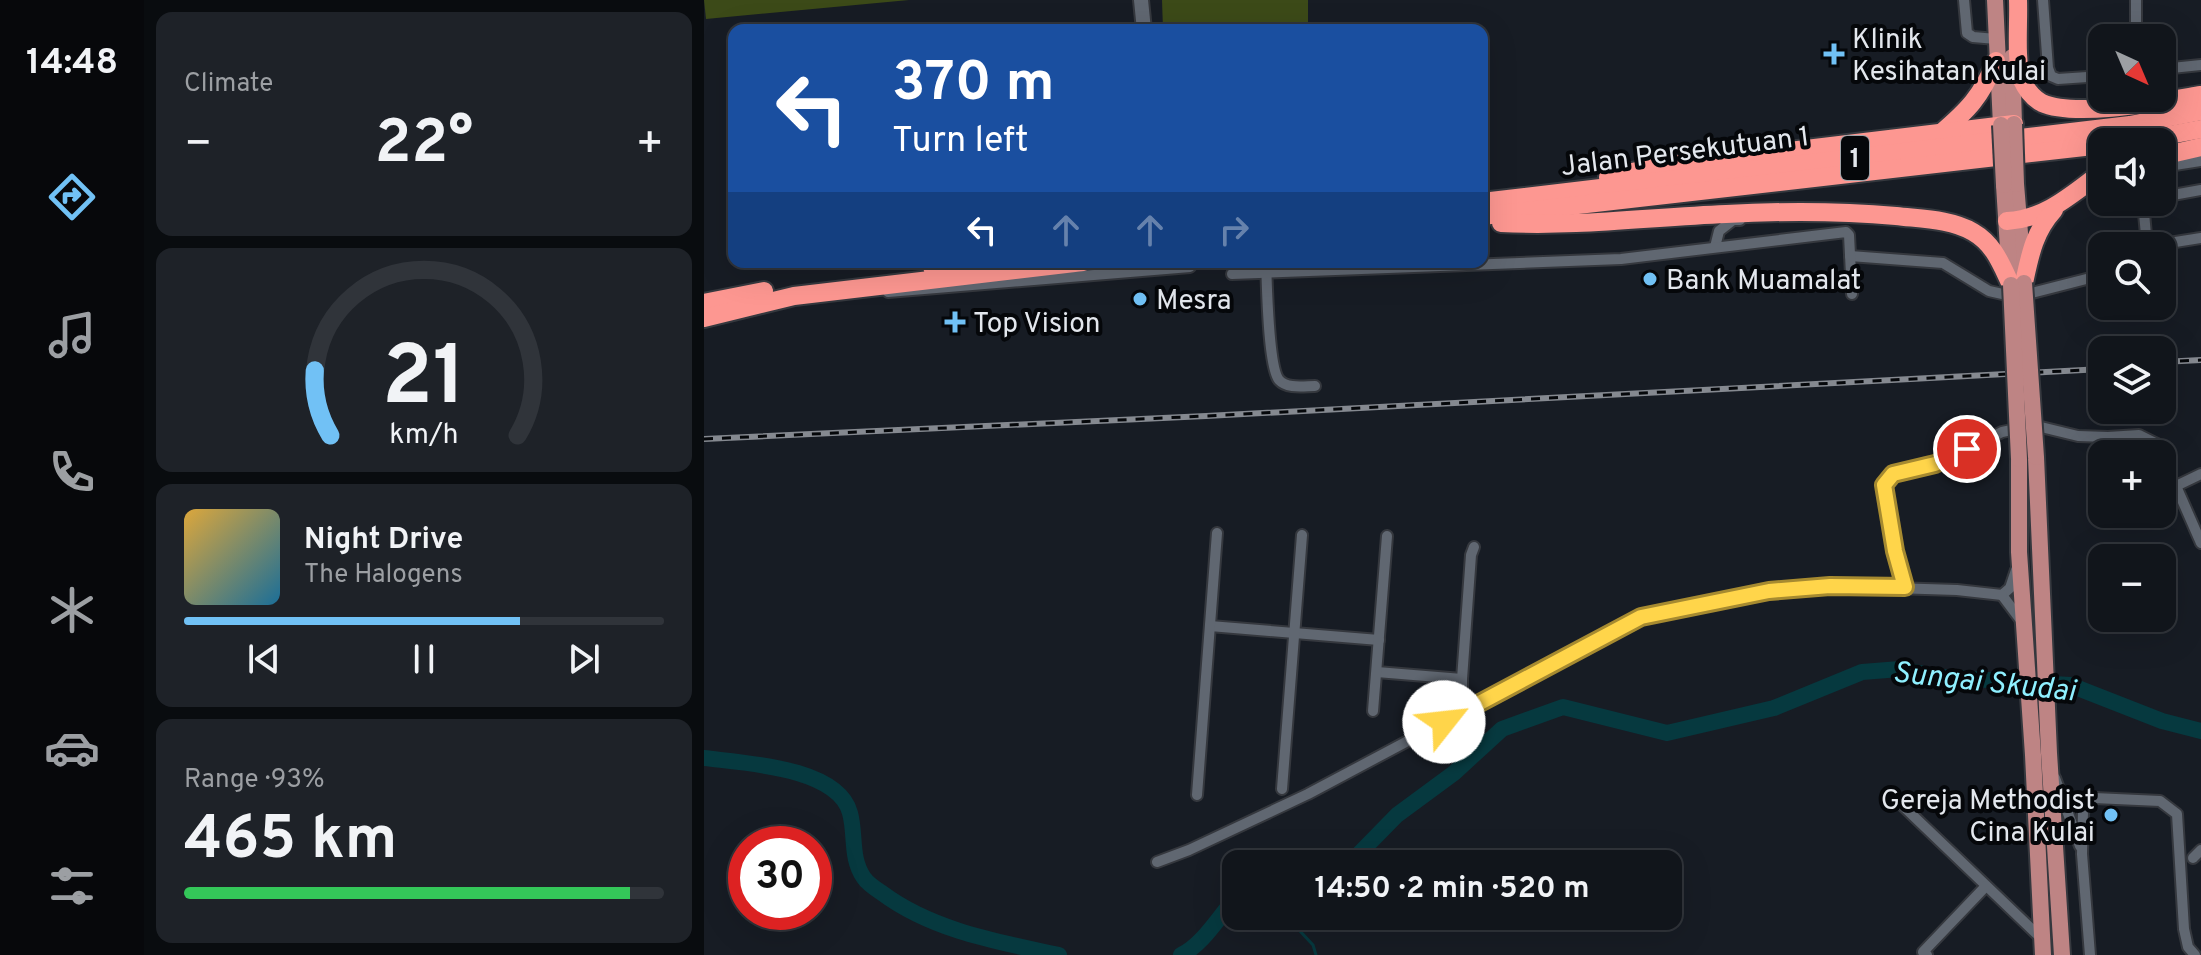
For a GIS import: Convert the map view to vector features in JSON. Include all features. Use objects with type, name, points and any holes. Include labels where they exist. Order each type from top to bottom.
[{"type":"highway","points":[[2018,0],[2020,70],[2023,82],[2039,101],[2066,108],[2132,106],[2201,95]]},
{"type":"highway","points":[[1940,134],[1972,106],[1985,87],[1996,61]]},
{"type":"highway","name":"Jalan Persekutuan 1","points":[[1508,200],[2130,125],[2201,111]]},
{"type":"highway","points":[[1508,200],[1656,167],[2007,124]]},
{"type":"highway","points":[[2176,134],[2201,129]]},
{"type":"highway","name":"1","points":[[1488,218],[2088,147]]},
{"type":"highway","points":[[2176,157],[2201,147]]},
{"type":"highway","points":[[2013,221],[2046,213],[2088,182]]},
{"type":"highway","name":"1","points":[[1488,202],[1508,200]]},
{"type":"highway","points":[[2017,284],[2043,222],[2064,200]]},
{"type":"highway","points":[[1488,220],[1546,225],[1729,213],[1857,212],[1935,220],[1958,225],[1988,243],[2017,284]]},
{"type":"highway","points":[[704,303],[794,285],[924,268]]},
{"type":"highway","points":[[704,318],[794,296],[1032,268]]},
{"type":"main road","points":[[1995,0],[1996,61],[2007,124]]},
{"type":"main road","points":[[2011,0],[2007,124],[2034,636],[2062,955]]},
{"type":"main road","points":[[2027,458],[2019,552],[2034,636]]},
{"type":"main road","points":[[2042,946],[2044,758]]},
{"type":"street","points":[[1141,0],[1143,24]]},
{"type":"street","points":[[1150,0],[1152,24]]},
{"type":"street","points":[[1964,0],[1967,33],[1977,38],[1996,39]]},
{"type":"street","points":[[2043,0],[2051,76],[2058,79],[2088,77]]},
{"type":"street","points":[[2136,0],[2136,24]]},
{"type":"street","points":[[2176,68],[2201,65]]},
{"type":"street","points":[[2176,158],[2201,161]]},
{"type":"street","points":[[2176,194],[2201,190]]},
{"type":"street","points":[[1715,247],[1719,231],[1733,220],[1818,213]]},
{"type":"street","points":[[1488,262],[1621,259],[1846,232],[1849,235],[1852,294]]},
{"type":"street","points":[[2176,242],[2201,238]]},
{"type":"street","points":[[1850,256],[1943,263],[1989,291],[2016,297],[2088,279]]},
{"type":"street","points":[[860,288],[895,293],[1178,268]]},
{"type":"street","points":[[1232,274],[1261,268]]},
{"type":"street","points":[[1266,268],[1272,357],[1279,379],[1289,386],[1315,386]]},
{"type":"street","points":[[1905,587],[1895,551],[1884,485],[1888,478],[1948,459],[2002,432],[2021,428],[2041,427],[2078,436],[2139,435],[2149,440]]},
{"type":"street","points":[[2201,474],[2176,486],[2201,543]]},
{"type":"street","points":[[1197,795],[1217,533]]},
{"type":"street","points":[[1282,789],[1302,535]]},
{"type":"street","points":[[1373,711],[1387,536]]},
{"type":"street","points":[[1468,709],[1462,679],[1474,547]]},
{"type":"street","points":[[2002,595],[2015,578],[2019,552]]},
{"type":"street","points":[[1157,862],[1308,794],[1641,617],[1769,591],[1830,586],[1905,587],[2002,595],[2034,636]]},
{"type":"street","points":[[1210,626],[1379,640]]},
{"type":"street","points":[[1377,672],[1462,679]]},
{"type":"street","points":[[2044,758],[2082,854]]},
{"type":"street","points":[[2090,955],[2082,854],[2083,811],[2094,798],[2160,801],[2177,814],[2184,929],[2188,947],[2195,955]]},
{"type":"street","points":[[1903,806],[1986,886],[2042,946]]},
{"type":"street","points":[[1923,954],[1986,886]]},
{"type":"green space","points":[[704,0],[909,0],[706,19]]},
{"type":"green space","points":[[1162,0],[1308,0],[1308,24],[1163,24]]},
{"type":"waterway","name":"Sungai Skudai","points":[[1363,850],[1397,815],[1454,773],[1502,729],[1563,707],[1667,733],[1774,708],[1862,672],[1900,669],[1939,677],[2070,685],[2162,721],[2201,731]]},
{"type":"waterway","name":"Sungai Skudai","points":[[704,758],[787,770],[828,786],[842,798],[850,813],[857,862],[864,878],[875,888],[902,906],[945,926],[990,940],[1059,955]]},
{"type":"waterway","name":"Sungai Skudai","points":[[1181,955],[1201,940],[1222,914]]},
{"type":"waterway","points":[[1299,930],[1313,945],[1316,955]]},
{"type":"railway","points":[[2176,361],[2201,360]]},
{"type":"railway","points":[[704,439],[2088,370]]},
{"type":"place","name":"Klinik Kesihatan Kulai","points":[[1834,54]]},
{"type":"place","name":"Bank Muamalat","points":[[1650,279]]},
{"type":"place","name":"Mesra","points":[[1140,299]]},
{"type":"place","name":"Top Vision","points":[[955,322]]},
{"type":"place","name":"Gereja Methodist Cina Kulai","points":[[2111,815]]},
{"type":"route","points":[[1444,722],[1641,617],[1769,591],[1830,586],[1905,587],[1895,551],[1884,485],[1893,474],[1935,464],[1967,449]]}]
